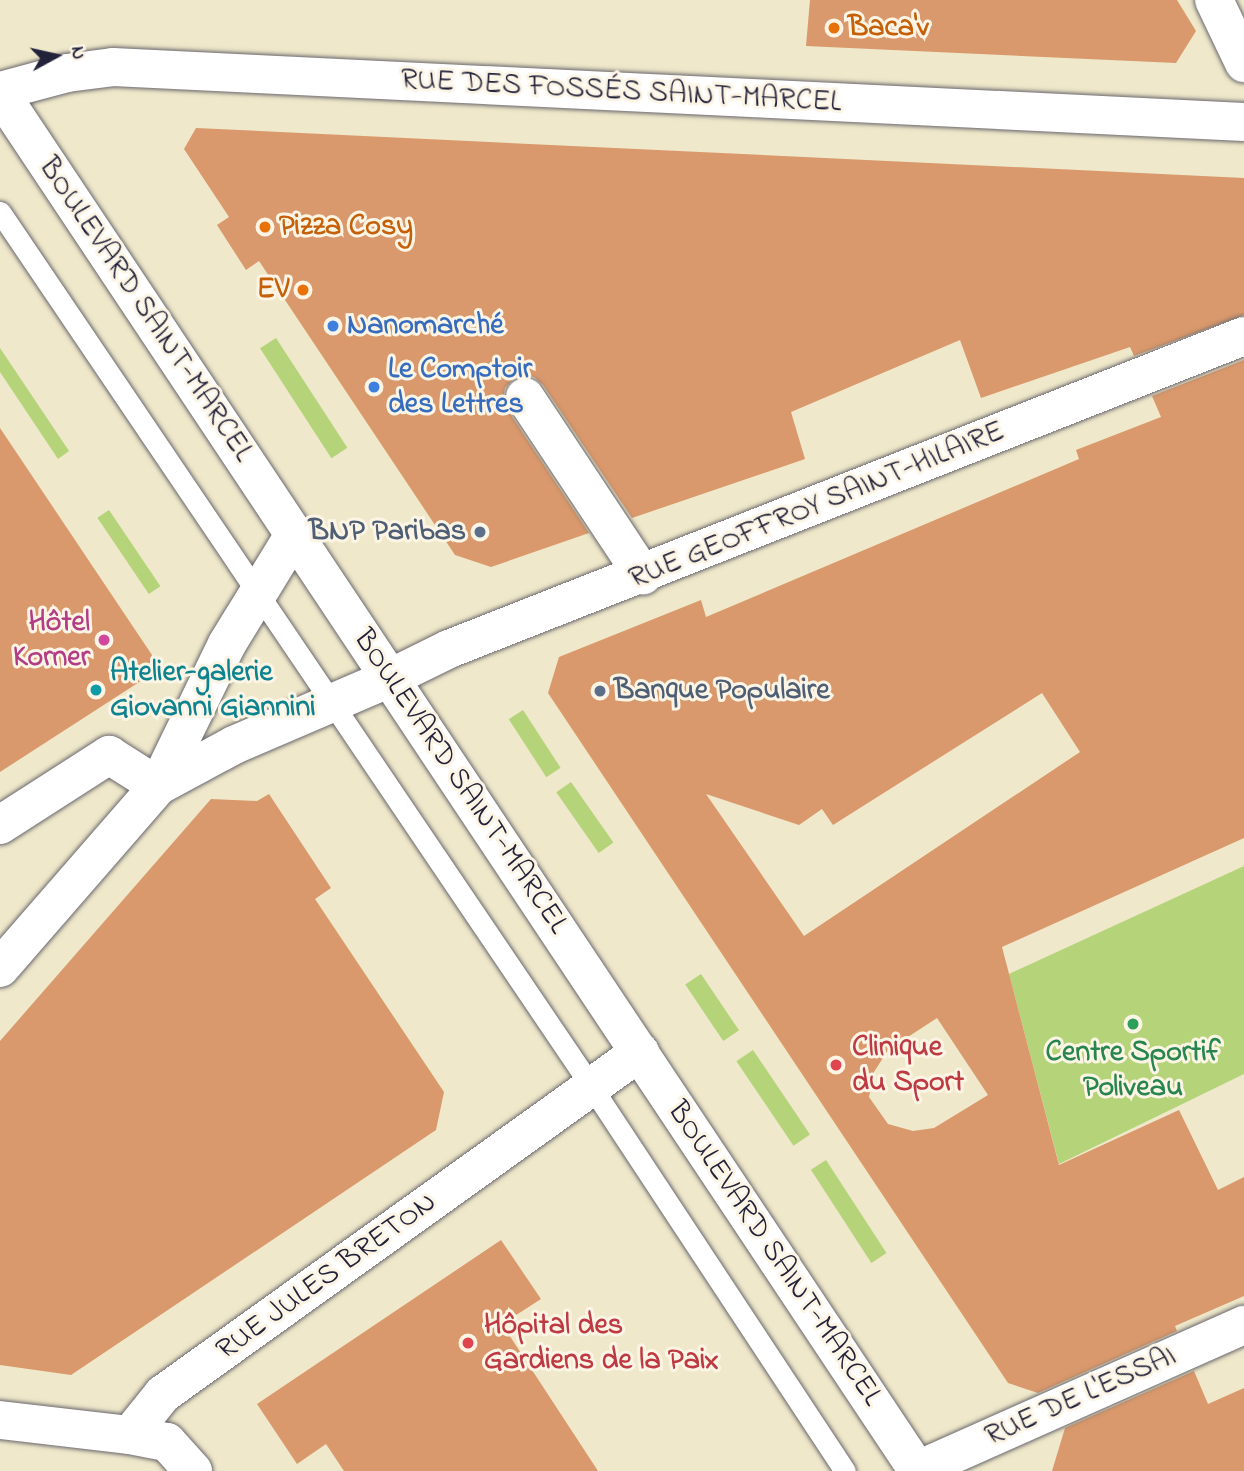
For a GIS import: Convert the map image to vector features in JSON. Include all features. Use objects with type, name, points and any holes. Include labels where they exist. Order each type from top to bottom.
[{"type":"street","points":[[1214,0],[1244,63]]},
{"type":"street","name":"RUE DES FOSSÉS SAINT-MARCEL","points":[[0,92],[67,72],[113,67],[1244,121]]},
{"type":"street","name":"BOULEVARD SAINT-MARCEL","points":[[0,92],[918,1471]]},
{"type":"street","name":"RUE GEOFFROY SAINT-HILAIRE","points":[[158,786],[234,745],[331,705],[449,649],[643,575],[1244,336]]},
{"type":"street","points":[[524,397],[643,575]]},
{"type":"street","points":[[0,968],[158,786],[201,693],[258,590],[295,533]]},
{"type":"street","points":[[0,825],[109,755],[158,786]]},
{"type":"street","name":"RUE JULES BRETON","points":[[130,1435],[163,1394],[640,1052]]},
{"type":"street","name":"RUE DE L'ESSAI","points":[[918,1471],[1244,1325]]},
{"type":"street","points":[[0,1420],[130,1435],[167,1442],[193,1471]]},
{"type":"lane","name":"BOULEVARD SAINT-MARCEL","points":[[0,212],[591,1086],[845,1471]]},
{"type":"green space","points":[[276,338],[347,448],[331,458],[260,348]]},
{"type":"green space","points":[[0,348],[69,451],[58,459],[0,372]]},
{"type":"green space","points":[[109,510],[160,586],[149,594],[97,518]]},
{"type":"green space","points":[[523,710],[561,768],[546,777],[509,719]]},
{"type":"green space","points":[[571,782],[613,843],[599,853],[556,792]]},
{"type":"green space","name":"Centre Sportif Poliveau","points":[[1244,866],[1244,1074],[1059,1164],[1009,974]]},
{"type":"green space","points":[[701,974],[739,1030],[723,1041],[685,985]]},
{"type":"green space","points":[[753,1050],[810,1135],[793,1146],[736,1061]]},
{"type":"green space","points":[[826,1160],[886,1253],[871,1263],[811,1170]]},
{"type":"building","points":[[810,0],[1177,0],[1196,31],[1176,63],[806,46]]},
{"type":"building","points":[[196,128],[1244,178],[1244,315],[1134,356],[1130,347],[981,398],[960,340],[791,412],[805,459],[632,518],[543,385],[534,377],[524,375],[514,378],[505,388],[503,399],[507,409],[589,533],[491,567],[455,555],[259,261],[246,270],[217,225],[229,217],[184,149]]},
{"type":"building","points":[[1244,360],[1244,838],[1002,947],[1059,1165],[1179,1110],[1218,1190],[1244,1177],[1244,1296],[1175,1326],[1177,1331],[1038,1393],[1008,1383],[548,693],[559,657],[701,600],[706,617],[1079,459],[1076,450],[1161,417],[1152,396]],"holes":[[[1042,693],[1080,752],[804,936],[706,794],[799,825],[822,809],[833,825]],[[937,1018],[988,1095],[934,1128],[913,1131],[888,1124],[869,1097],[874,1072],[888,1050]]]},
{"type":"building","name":"Hôtel Korner","points":[[0,428],[152,655],[147,677],[0,772]]},
{"type":"building","points":[[269,794],[331,888],[315,899],[444,1092],[436,1130],[71,1375],[0,1365],[0,1041],[211,799],[257,801]]},
{"type":"building","name":"Hôpital des Gardiens de la Paix","points":[[501,1240],[541,1299],[502,1324],[598,1471],[344,1471],[326,1444],[297,1464],[257,1404]]},
{"type":"building","points":[[1194,1371],[1208,1404],[1244,1388],[1244,1471],[1052,1471],[1065,1428]]},
{"type":"place","name":"Baca'v","points":[[834,28]]},
{"type":"place","name":"Pizza Cosy","points":[[265,227]]},
{"type":"place","name":"EV","points":[[303,290]]},
{"type":"place","name":"Nanomarché","points":[[333,326]]},
{"type":"place","name":"Le Comptoir des Lettres","points":[[374,387]]},
{"type":"place","name":"BNP Paribas","points":[[480,532]]},
{"type":"place","name":"Hôtel Korner","points":[[104,640]]},
{"type":"place","name":"Atelier-galerie Giovanni Giannini","points":[[96,690]]},
{"type":"place","name":"Banque Populaire","points":[[600,691]]},
{"type":"place","name":"Centre Sportif Poliveau","points":[[1133,1024]]},
{"type":"place","name":"Clinique du Sport","points":[[836,1065]]},
{"type":"place","name":"Hôpital des Gardiens de la Paix","points":[[468,1343]]}]
